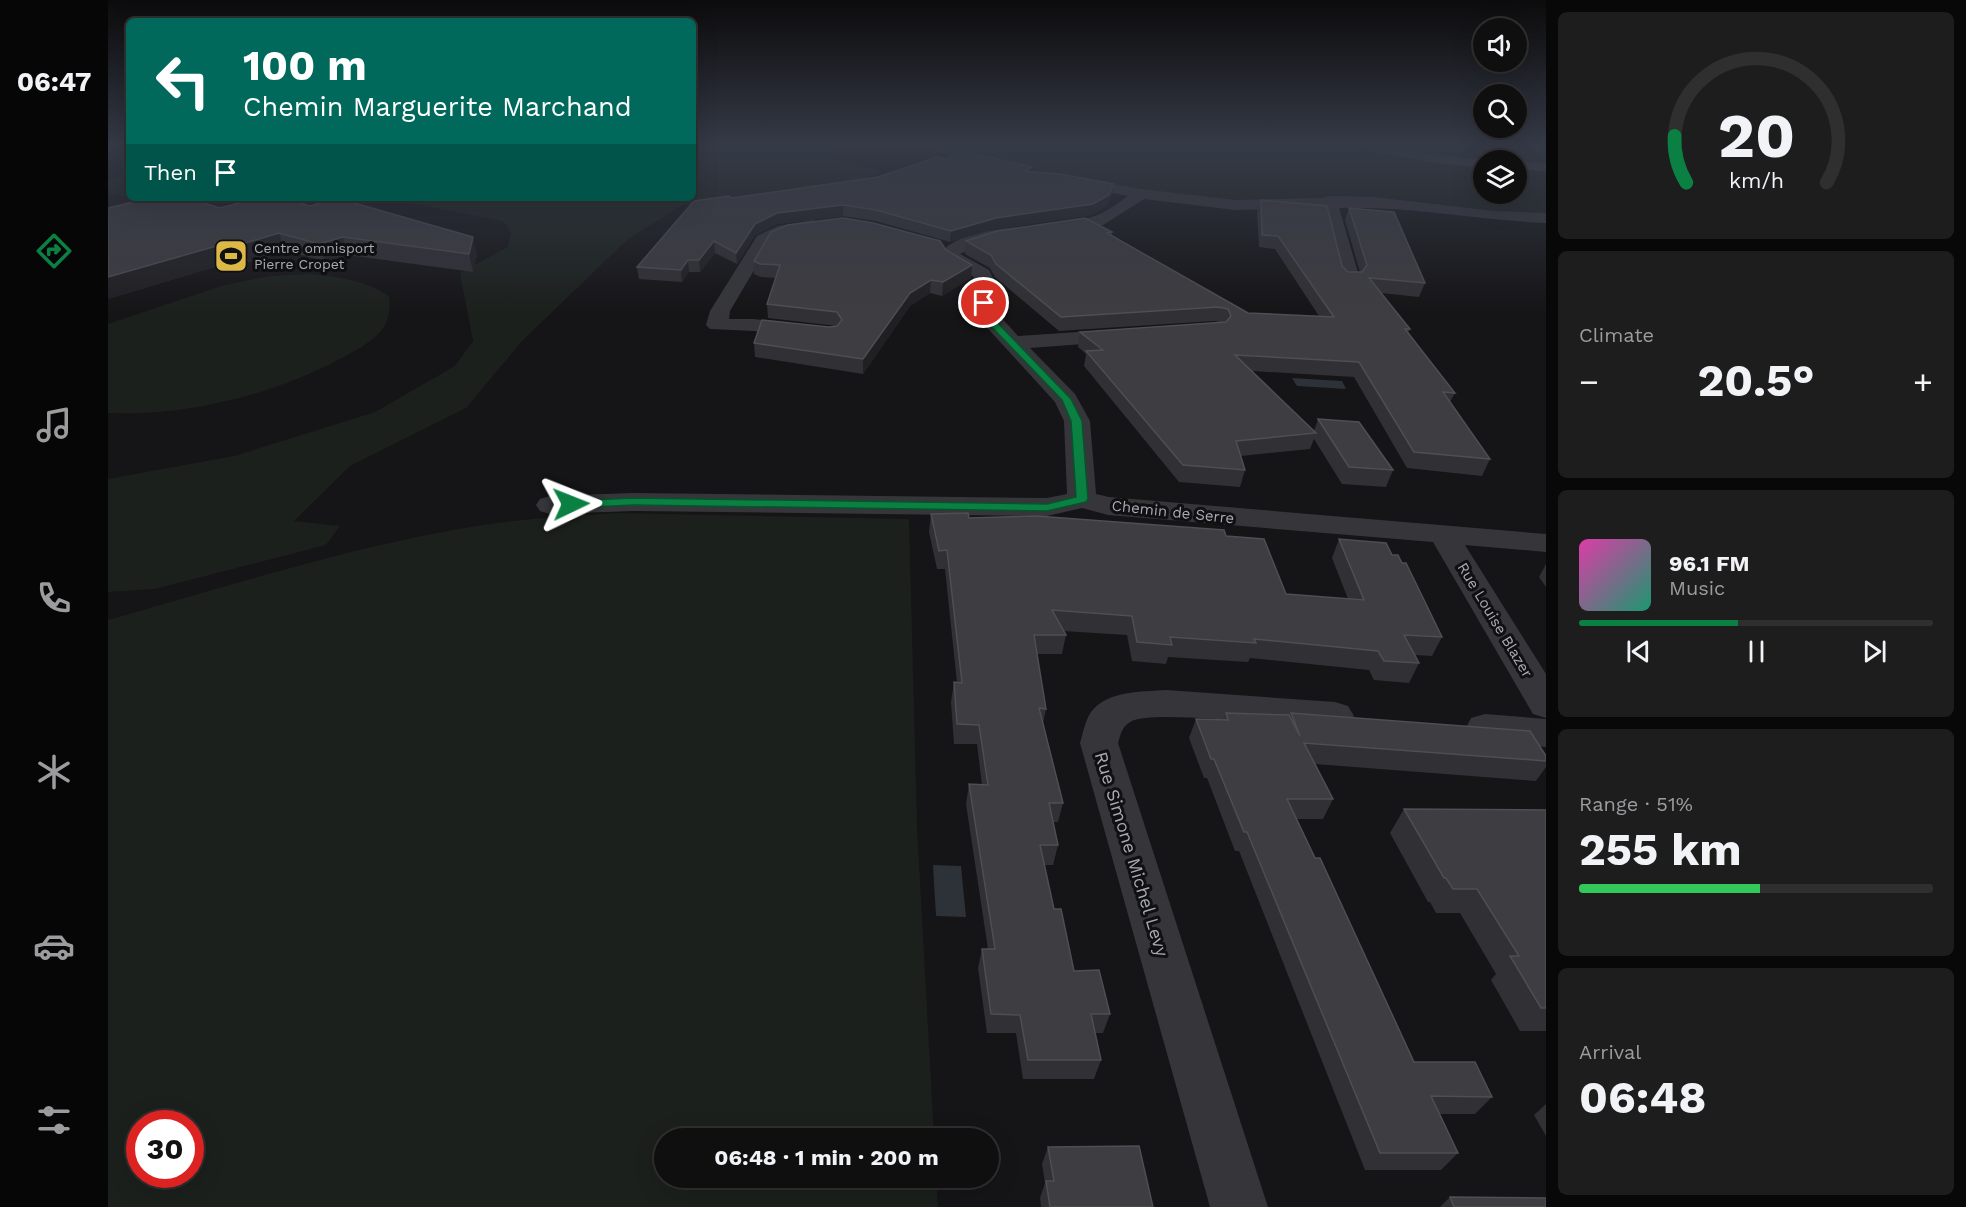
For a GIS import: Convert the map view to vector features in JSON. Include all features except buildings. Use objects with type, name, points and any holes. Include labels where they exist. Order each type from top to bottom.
[{"type":"street","points":[[930,244],[952,250],[983,239],[1096,221],[1127,202]]},
{"type":"street","points":[[1212,202],[1235,205],[1298,202]]},
{"type":"street","points":[[1329,202],[1350,279]]},
{"type":"street","points":[[1366,202],[1495,216],[1546,218]]},
{"type":"street","points":[[829,333],[754,325],[717,325],[720,311],[763,240],[784,230],[832,224]]},
{"type":"street","points":[[952,250],[949,254],[954,259],[983,275],[986,282],[985,310],[990,320],[1066,399],[1077,421],[1082,499]]},
{"type":"street","points":[[1012,343],[1142,334]]},
{"type":"street","name":"Chemin de Serre","points":[[550,505],[633,502],[1047,507],[1082,499],[1108,506],[1546,543]]},
{"type":"street","name":"Rue Louise Blazer","points":[[1444,535],[1546,705]]},
{"type":"street","name":"Rue Simone Michel Levy","points":[[1239,1207],[1099,743],[1106,720],[1125,707],[1166,703],[1377,720]]},
{"type":"street","points":[[1448,725],[1546,733]]},
{"type":"shaded area","points":[[407,202],[711,202],[682,205],[628,239],[522,341],[466,408],[350,466],[294,521],[340,526],[326,545],[155,589],[108,592],[108,479],[234,456],[375,412],[455,366],[473,341],[460,273],[508,247],[511,233],[503,221]]},
{"type":"shaded area","points":[[1270,202],[1546,202],[1546,216],[1426,204]]},
{"type":"shaded area","points":[[311,274],[361,283],[389,296],[389,314],[381,331],[356,350],[314,372],[257,393],[197,407],[167,411],[108,413],[108,324],[225,285],[270,276]]},
{"type":"shaded area","points":[[1292,378],[1342,381],[1346,389],[1297,386]]},
{"type":"shaded area","points":[[617,513],[909,519],[917,826],[933,1128],[654,1128],[654,1188],[937,1188],[938,1207],[108,1207],[108,620],[366,548],[453,530],[535,519]]},
{"type":"shaded area","points":[[933,865],[961,866],[966,917],[936,916]]},
{"type":"place","name":"Centre omnisport Pierre Cropet","points":[[231,256]]},
{"type":"route","points":[[571,504],[633,502],[1047,507],[1082,499],[1077,421],[1066,399],[990,320],[984,303]]}]
